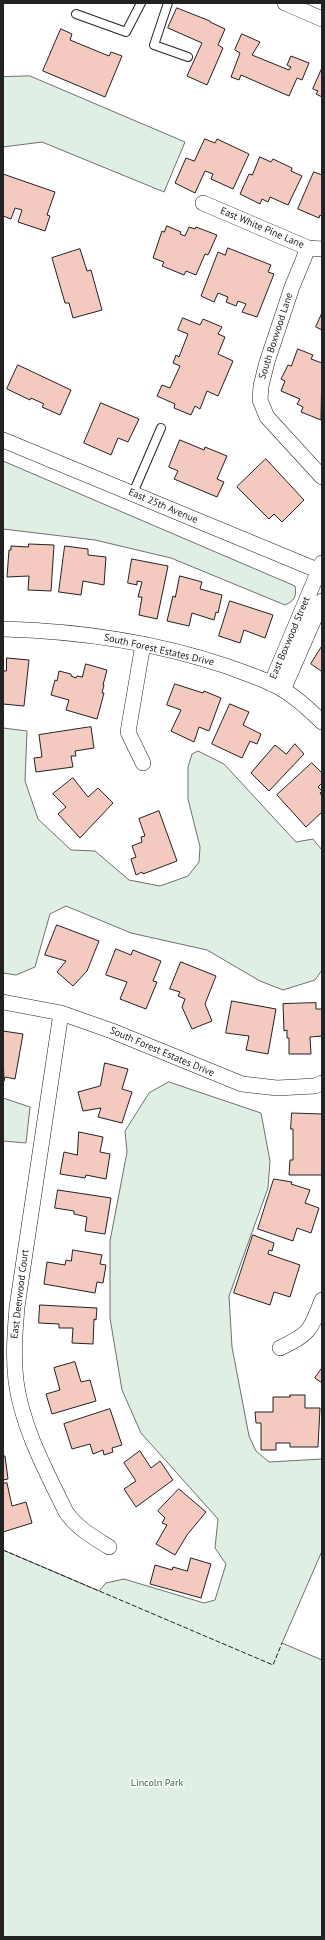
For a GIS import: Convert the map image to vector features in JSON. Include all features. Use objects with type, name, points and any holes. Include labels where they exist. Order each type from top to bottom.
[{"type":"street","points":[[285,3],[322,19]]},
{"type":"street","name":"East White Pine Lane","points":[[203,203],[315,249]]},
{"type":"street","name":"South Boxwood Lane","points":[[315,249],[292,287],[267,362],[261,386],[260,400],[267,417],[322,477]]},
{"type":"street","name":"East 25th Avenue","points":[[3,440],[321,568]]},
{"type":"street","name":"East Boxwood Street","points":[[277,687],[321,568]]},
{"type":"street","name":"East Boxwood Street","points":[[277,687],[322,601]]},
{"type":"street","name":"South Forest Estates Drive","points":[[3,629],[54,631],[106,637],[204,658],[277,687],[305,706],[322,722]]},
{"type":"street","points":[[143,644],[128,732],[129,737],[143,763]]},
{"type":"street","name":"South Forest Estates Drive","points":[[3,1002],[61,1013],[164,1051],[208,1072],[242,1084],[277,1088],[315,1086],[322,1084]]},
{"type":"street","name":"East Deerwood Court","points":[[61,1013],[17,1307],[14,1342],[16,1382],[28,1428],[66,1512],[72,1521],[79,1527],[109,1547]]},
{"type":"street","points":[[280,1348],[303,1336],[309,1330],[314,1323],[322,1300]]},
{"type":"lane","points":[[76,14],[126,32],[141,3]]},
{"type":"lane","points":[[168,3],[154,45],[188,57]]},
{"type":"lane","points":[[133,493],[161,428]]},
{"type":"green space","points":[[30,76],[185,142],[164,192],[42,142],[3,147],[3,77]]},
{"type":"green space","points":[[3,461],[295,586],[296,593],[294,598],[291,602],[285,605],[171,558],[95,540],[3,529]]},
{"type":"green space","points":[[3,728],[27,731],[25,781],[38,819],[71,850],[95,851],[129,880],[160,886],[188,876],[199,862],[200,847],[188,799],[188,767],[192,754],[198,751],[224,764],[296,842],[313,839],[322,850],[322,970],[315,980],[283,990],[260,981],[207,950],[131,933],[66,906],[50,914],[35,967],[16,975],[3,973]]},
{"type":"green space","name":"Lincoln Park","points":[[169,1082],[261,1113],[270,1161],[268,1188],[229,1296],[232,1347],[249,1436],[256,1451],[269,1462],[322,1459],[322,1551],[282,1643],[322,1660],[322,1937],[3,1937],[3,1550],[99,1591],[106,1583],[124,1579],[204,1603],[215,1600],[226,1564],[215,1548],[218,1519],[141,1433],[122,1390],[110,1318],[110,1241],[127,1152],[125,1131],[149,1093]]},
{"type":"green space","points":[[3,1098],[30,1107],[26,1143],[3,1141]]},
{"type":"building","points":[[177,8],[210,21],[225,29],[218,45],[223,48],[207,85],[187,76],[202,43],[168,28]]},
{"type":"building","points":[[61,29],[72,34],[70,40],[109,56],[111,52],[122,56],[105,97],[43,71]]},
{"type":"building","points":[[242,34],[260,42],[252,55],[289,70],[291,67],[287,65],[291,56],[309,63],[302,80],[297,78],[289,96],[241,75],[239,80],[231,77],[240,53],[235,50]]},
{"type":"building","points":[[322,68],[322,97],[316,94],[318,91],[313,89]]},
{"type":"building","points":[[205,139],[215,143],[217,139],[249,154],[233,189],[211,179],[213,174],[205,171],[195,193],[175,183],[186,158],[194,161]]},
{"type":"building","points":[[260,157],[271,162],[273,159],[292,168],[291,171],[302,176],[288,205],[270,197],[268,202],[262,199],[260,204],[240,194],[249,174],[252,175]]},
{"type":"building","points":[[314,172],[322,175],[322,217],[320,215],[319,218],[298,209]]},
{"type":"building","points":[[3,174],[55,192],[47,215],[50,216],[45,231],[18,222],[22,210],[15,208],[11,219],[3,216]]},
{"type":"building","points":[[167,226],[181,232],[180,234],[185,236],[189,227],[195,229],[196,227],[217,235],[208,255],[205,254],[196,275],[186,271],[184,275],[162,266],[164,262],[153,258],[162,231],[164,232]]},
{"type":"building","points":[[228,248],[271,265],[268,272],[274,274],[257,317],[242,312],[246,304],[238,301],[236,306],[226,302],[228,297],[218,293],[214,302],[201,296],[218,252],[225,255]]},
{"type":"building","points":[[80,249],[87,271],[91,270],[102,310],[73,318],[69,303],[65,303],[52,258]]},
{"type":"building","points":[[322,313],[322,330],[316,327]]},
{"type":"building","points":[[183,318],[200,325],[203,319],[222,327],[218,334],[225,337],[218,354],[233,361],[218,396],[207,391],[200,409],[195,406],[191,415],[174,408],[175,404],[157,396],[162,385],[170,388],[180,366],[173,363],[176,355],[179,357],[188,334],[178,330]]},
{"type":"building","points":[[298,349],[313,355],[311,359],[322,363],[321,420],[301,412],[303,407],[297,404],[300,399],[281,391],[285,381],[281,379],[288,365],[291,366]]},
{"type":"building","points":[[18,365],[71,390],[60,415],[42,407],[44,404],[31,398],[30,400],[7,389]]},
{"type":"building","points":[[101,403],[139,419],[128,442],[118,438],[111,455],[84,443]]},
{"type":"building","points":[[180,440],[204,450],[205,447],[227,456],[217,479],[224,482],[217,497],[174,479],[178,471],[169,467]]},
{"type":"building","points":[[266,459],[304,500],[282,522],[274,514],[269,519],[237,487]]},
{"type":"building","points":[[29,544],[54,545],[51,591],[28,590],[29,576],[7,577],[9,550],[11,550],[11,546],[28,547]]},
{"type":"building","points":[[65,546],[88,549],[88,555],[106,557],[104,585],[83,581],[81,595],[59,592]]},
{"type":"building","points":[[132,559],[168,566],[157,619],[139,615],[142,597],[138,597],[142,582],[137,581],[137,585],[128,583]]},
{"type":"building","points":[[180,576],[202,582],[200,589],[222,595],[218,613],[216,612],[214,620],[192,613],[189,626],[167,621]]},
{"type":"building","points":[[230,601],[273,615],[265,638],[244,630],[240,643],[219,636]]},
{"type":"building","points":[[322,646],[322,670],[321,671],[311,664]]},
{"type":"building","points":[[7,658],[29,660],[24,706],[3,704],[3,671],[6,671]]},
{"type":"building","points":[[86,664],[107,670],[103,685],[102,693],[104,693],[97,719],[66,710],[69,700],[51,695],[55,680],[57,681],[59,671],[71,674],[71,676],[76,678],[77,676],[82,677]]},
{"type":"building","points":[[175,684],[203,693],[204,691],[221,698],[209,731],[199,727],[194,742],[171,731],[181,710],[167,705]]},
{"type":"building","points":[[230,704],[249,712],[243,725],[261,734],[257,744],[250,741],[242,758],[212,744]]},
{"type":"building","points":[[91,727],[94,748],[75,751],[76,756],[71,756],[73,767],[36,772],[34,758],[42,757],[39,735]]},
{"type":"building","points":[[295,744],[304,754],[269,791],[251,773],[275,745],[286,754]]},
{"type":"building","points":[[312,763],[322,773],[322,783],[318,787],[322,791],[320,793],[322,796],[322,812],[306,827],[277,795]]},
{"type":"building","points":[[73,778],[88,797],[98,788],[113,803],[80,838],[58,814],[66,807],[53,794]]},
{"type":"building","points":[[159,811],[177,861],[143,874],[142,872],[136,875],[131,859],[136,857],[132,846],[142,842],[141,837],[145,836],[139,819]]},
{"type":"building","points":[[57,925],[99,941],[87,971],[73,986],[57,972],[66,961],[45,955]]},
{"type":"building","points":[[116,949],[131,955],[133,950],[161,961],[153,981],[157,982],[146,1009],[120,999],[127,982],[106,975]]},
{"type":"building","points":[[181,962],[216,976],[205,1004],[212,1021],[192,1029],[182,1007],[185,999],[178,996],[180,992],[170,989]]},
{"type":"building","points":[[232,1001],[276,1009],[268,1054],[246,1050],[249,1036],[226,1033]]},
{"type":"building","points":[[316,1003],[316,1009],[322,1009],[322,1036],[310,1037],[311,1054],[289,1054],[289,1038],[287,1038],[287,1030],[284,1031],[283,1004]]},
{"type":"building","points":[[3,1031],[23,1034],[15,1079],[5,1077],[4,1081]]},
{"type":"building","points":[[105,1063],[128,1069],[122,1089],[132,1092],[122,1123],[98,1117],[101,1108],[83,1111],[78,1092],[100,1086]]},
{"type":"building","points":[[292,1113],[322,1114],[322,1175],[289,1175],[290,1160],[293,1160],[293,1129],[291,1129]]},
{"type":"building","points":[[79,1132],[103,1137],[100,1152],[110,1154],[106,1179],[86,1175],[85,1178],[60,1174],[64,1152],[77,1155]]},
{"type":"building","points":[[274,1179],[292,1182],[291,1184],[310,1190],[305,1203],[319,1208],[311,1233],[297,1228],[293,1241],[258,1229]]},
{"type":"building","points":[[58,1190],[111,1198],[105,1234],[85,1231],[87,1217],[74,1214],[74,1211],[55,1208]]},
{"type":"building","points":[[253,1235],[274,1243],[272,1251],[269,1250],[268,1254],[300,1265],[290,1297],[274,1292],[270,1305],[234,1293]]},
{"type":"building","points":[[73,1250],[102,1255],[100,1264],[106,1265],[103,1283],[97,1282],[95,1293],[44,1284],[47,1262],[65,1265],[66,1260],[71,1261]]},
{"type":"building","points":[[40,1305],[97,1308],[96,1320],[94,1319],[93,1344],[72,1343],[73,1328],[59,1328],[59,1324],[39,1323]]},
{"type":"building","points":[[75,1362],[81,1382],[90,1380],[96,1401],[52,1414],[46,1394],[60,1390],[54,1368]]},
{"type":"building","points":[[322,1368],[322,1383],[315,1378]]},
{"type":"building","points":[[290,1395],[305,1395],[305,1408],[320,1408],[318,1447],[290,1447],[290,1443],[276,1443],[276,1450],[261,1450],[261,1423],[256,1423],[255,1412],[273,1412],[273,1397],[290,1397]]},
{"type":"building","points":[[110,1409],[122,1445],[112,1448],[113,1452],[104,1455],[103,1450],[93,1454],[90,1444],[72,1449],[64,1424]]},
{"type":"building","points":[[140,1451],[151,1468],[160,1461],[173,1480],[136,1507],[124,1489],[136,1481],[124,1463]]},
{"type":"building","points":[[3,1456],[5,1456],[8,1479],[3,1480]]},
{"type":"building","points":[[7,1483],[12,1506],[26,1502],[32,1523],[3,1532],[3,1484]]},
{"type":"building","points":[[179,1489],[206,1512],[187,1535],[175,1555],[156,1544],[167,1525],[162,1523],[165,1518],[158,1511]]},
{"type":"building","points":[[191,1558],[211,1564],[201,1598],[150,1584],[155,1565],[172,1570],[173,1567],[187,1571]]},
{"type":"fence","points":[[3,1550],[273,1665],[282,1643]]}]
